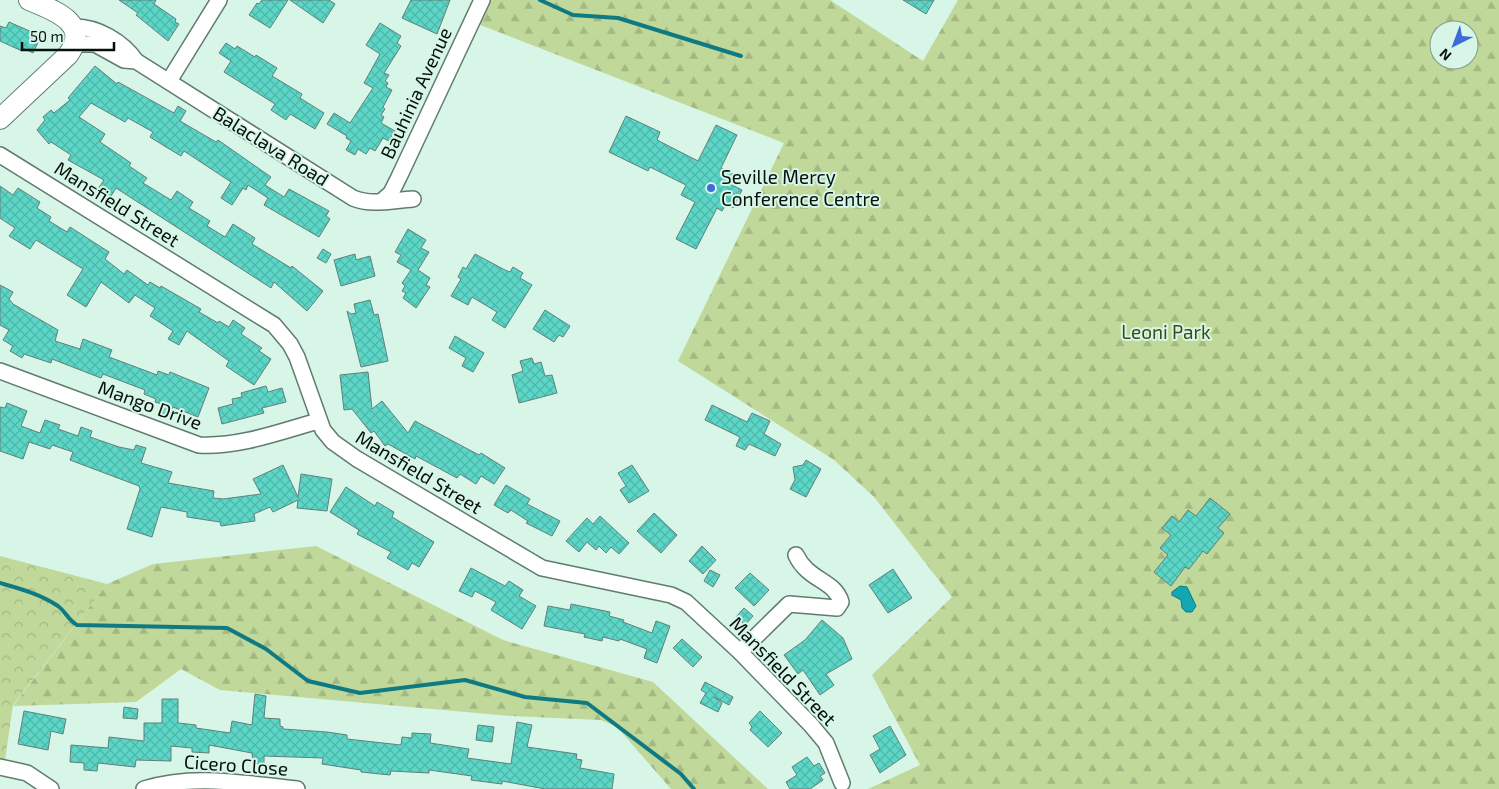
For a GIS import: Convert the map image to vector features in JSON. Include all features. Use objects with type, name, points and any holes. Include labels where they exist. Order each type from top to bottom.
[{"type":"street","points":[[0,120],[68,55],[74,36],[66,17],[29,0]]},
{"type":"street","points":[[169,81],[219,0]]},
{"type":"street","name":"Bauhinia Avenue","points":[[382,200],[390,193],[399,178],[482,0]]},
{"type":"street","name":"Balaclava Road","points":[[74,36],[95,44],[124,60],[136,61],[353,198],[373,203],[382,200],[413,199]]},
{"type":"street","name":"Mansfield Street","points":[[0,155],[274,325],[290,344],[297,357],[318,421],[333,442],[356,460],[526,560],[556,572],[671,595],[686,602],[740,652],[821,737],[834,759],[842,783]]},
{"type":"street","name":"Mango Drive","points":[[0,371],[199,445],[236,444],[318,421]]},
{"type":"street","points":[[740,652],[789,604],[837,608],[841,602],[839,596],[830,585],[815,578],[801,565],[796,555]]},
{"type":"street","points":[[0,766],[26,773],[52,789]]},
{"type":"street","name":"Cicero Close","points":[[144,789],[178,780],[196,779],[290,789]]},
{"type":"green space","name":"Leoni Park","points":[[489,0],[830,0],[923,61],[958,0],[1499,0],[1499,789],[868,789],[920,765],[872,675],[952,597],[874,497],[834,460],[678,361],[784,143],[478,24]]},
{"type":"green space","points":[[316,546],[503,640],[653,682],[768,789],[671,789],[617,727],[601,720],[511,716],[220,690],[181,669],[136,702],[13,706],[107,584],[153,564]]},
{"type":"green space","points":[[0,556],[107,584],[13,705],[4,767],[0,767]]},
{"type":"water","points":[[1180,586],[1187,587],[1196,606],[1192,612],[1186,612],[1182,608],[1181,600],[1172,595],[1172,592]]},
{"type":"building","points":[[119,0],[156,0],[154,4],[176,19],[175,22],[179,24],[168,41],[136,15],[138,13]]},
{"type":"building","points":[[262,0],[288,0],[270,28],[249,15],[257,3],[259,4]]},
{"type":"building","points":[[290,0],[329,0],[335,4],[323,23]]},
{"type":"building","points":[[411,0],[450,0],[437,34],[402,18]]},
{"type":"building","points":[[903,0],[934,0],[926,14]]},
{"type":"building","points":[[9,22],[41,36],[33,53],[23,48],[22,51],[0,41],[0,26],[6,28]]},
{"type":"building","points":[[380,23],[401,36],[397,43],[401,46],[384,73],[389,75],[385,81],[388,83],[386,87],[392,90],[381,115],[384,117],[381,123],[395,131],[389,141],[383,138],[375,151],[370,148],[366,154],[358,149],[355,155],[346,150],[351,141],[346,138],[347,136],[327,124],[334,113],[350,123],[373,88],[364,83],[380,54],[366,45]]},
{"type":"building","points":[[226,43],[235,49],[237,46],[255,57],[256,55],[277,68],[272,76],[302,94],[300,98],[324,113],[315,129],[290,114],[286,120],[271,110],[275,104],[224,72],[231,61],[219,53]]},
{"type":"building","points":[[95,66],[117,84],[118,82],[174,113],[178,106],[186,111],[180,121],[216,142],[218,140],[271,177],[265,185],[284,197],[289,189],[329,211],[326,216],[330,219],[319,237],[264,205],[268,198],[248,185],[246,190],[243,188],[232,205],[221,198],[231,182],[184,151],[181,156],[150,137],[153,132],[128,118],[125,122],[91,103],[79,117],[105,134],[100,142],[131,163],[129,166],[147,178],[143,183],[171,200],[177,191],[193,202],[189,208],[210,221],[207,226],[225,237],[233,224],[255,238],[252,244],[291,268],[292,266],[323,291],[307,311],[274,282],[271,288],[116,188],[111,196],[98,189],[104,180],[68,160],[71,155],[51,142],[49,144],[37,130],[45,120],[43,117],[51,110],[54,113],[70,100],[68,98]]},
{"type":"building","name":"Seville Mercy Conference Centre","points":[[626,116],[660,132],[657,140],[698,161],[716,125],[737,135],[721,168],[733,174],[728,183],[742,190],[733,208],[726,204],[722,211],[717,208],[696,249],[676,239],[695,202],[681,195],[686,185],[650,167],[648,171],[609,152]]},
{"type":"building","points":[[0,186],[13,195],[18,188],[40,202],[37,208],[51,217],[49,221],[67,232],[70,227],[109,252],[105,259],[124,274],[127,270],[148,285],[150,282],[160,288],[161,286],[201,309],[199,312],[218,323],[219,321],[229,327],[233,320],[245,328],[241,334],[262,348],[259,351],[271,359],[254,385],[226,366],[229,361],[187,331],[179,345],[168,339],[173,331],[150,316],[155,308],[135,295],[129,303],[101,282],[86,307],[67,295],[83,269],[36,240],[30,249],[9,236],[15,228],[0,218]]},
{"type":"building","points":[[408,229],[426,240],[421,248],[429,252],[418,270],[430,278],[426,285],[430,287],[416,308],[403,298],[406,293],[402,291],[405,286],[402,283],[411,270],[397,262],[401,255],[395,252]]},
{"type":"building","points":[[323,249],[331,254],[326,263],[317,258]]},
{"type":"building","points":[[355,254],[356,260],[370,256],[375,276],[341,286],[334,260]]},
{"type":"building","points":[[475,254],[510,272],[513,267],[523,273],[520,278],[532,285],[505,328],[492,320],[497,312],[472,297],[468,305],[451,296],[461,279],[458,277],[463,267],[466,269]]},
{"type":"building","points":[[0,285],[13,292],[9,299],[13,304],[58,330],[55,341],[80,349],[83,339],[112,350],[109,357],[157,375],[158,371],[169,375],[170,372],[209,388],[198,417],[173,407],[169,416],[158,412],[162,404],[155,402],[156,399],[144,394],[145,390],[103,374],[101,378],[52,359],[51,363],[24,354],[22,358],[10,351],[13,346],[3,340],[9,330],[0,325]]},
{"type":"building","points":[[370,300],[374,315],[378,314],[388,361],[361,367],[347,311],[351,314],[356,313],[354,304]]},
{"type":"building","points":[[545,310],[570,326],[563,337],[559,335],[554,342],[533,329]]},
{"type":"building","points":[[455,336],[484,353],[473,372],[462,366],[466,358],[449,348]]},
{"type":"building","points":[[532,358],[534,364],[541,362],[545,376],[552,375],[557,393],[519,403],[512,375],[523,371],[520,361]]},
{"type":"building","points":[[368,372],[372,409],[382,401],[408,433],[415,421],[479,455],[481,453],[505,468],[494,484],[481,476],[476,484],[460,474],[457,478],[416,456],[415,459],[388,444],[385,446],[374,431],[371,433],[352,409],[344,410],[340,375]]},
{"type":"building","points":[[266,386],[268,392],[282,388],[286,402],[262,408],[264,413],[222,424],[218,408],[233,404],[232,399],[242,397],[241,393]]},
{"type":"building","points":[[7,403],[27,411],[21,426],[40,433],[45,420],[60,425],[58,429],[78,436],[81,427],[92,431],[90,437],[119,447],[134,450],[136,445],[146,448],[141,463],[172,472],[168,483],[214,491],[213,498],[223,499],[261,494],[253,479],[283,465],[298,497],[301,474],[332,479],[327,511],[297,508],[298,500],[273,512],[270,507],[254,514],[255,521],[221,526],[220,522],[187,517],[187,512],[161,507],[152,537],[127,529],[140,489],[139,486],[70,460],[73,452],[52,445],[50,449],[29,442],[23,459],[0,451],[0,407],[5,408]]},
{"type":"building","points":[[712,405],[747,422],[752,413],[770,421],[764,434],[781,444],[775,456],[749,444],[745,450],[736,446],[740,437],[705,420]]},
{"type":"building","points":[[806,460],[821,469],[806,497],[790,489],[795,480],[793,467],[803,465]]},
{"type":"building","points":[[632,465],[649,491],[629,503],[620,490],[626,486],[618,473]]},
{"type":"building","points":[[506,485],[530,499],[527,504],[560,521],[552,536],[526,523],[528,521],[511,510],[508,513],[494,505]]},
{"type":"building","points":[[346,487],[375,506],[377,502],[394,512],[392,517],[434,542],[419,567],[412,563],[408,570],[387,558],[391,552],[357,534],[359,530],[330,512]]},
{"type":"building","points":[[1210,498],[1230,514],[1218,528],[1224,533],[1207,554],[1203,551],[1189,569],[1185,567],[1171,586],[1154,572],[1168,555],[1160,548],[1171,535],[1162,528],[1172,516],[1179,522],[1188,510],[1196,516]]},
{"type":"building","points":[[654,513],[677,535],[661,553],[637,531]]},
{"type":"building","points":[[600,516],[629,543],[619,554],[611,547],[606,553],[599,546],[596,550],[587,542],[579,552],[566,541],[587,518],[593,524]]},
{"type":"building","points":[[702,546],[716,560],[703,574],[689,561]]},
{"type":"building","points":[[471,568],[505,586],[509,581],[523,590],[519,596],[536,606],[522,629],[491,610],[496,602],[475,591],[472,597],[459,591]]},
{"type":"building","points":[[893,569],[912,598],[888,613],[869,585]]},
{"type":"building","points":[[710,570],[720,575],[713,587],[704,581]]},
{"type":"building","points":[[750,573],[769,590],[754,606],[735,588]]},
{"type":"building","points":[[571,604],[610,612],[609,616],[624,620],[623,622],[652,633],[656,621],[670,626],[657,663],[644,658],[647,649],[620,639],[619,641],[603,637],[602,641],[584,637],[585,634],[544,626],[548,606],[570,610]]},
{"type":"building","points":[[744,608],[753,616],[745,625],[736,617]]},
{"type":"building","points":[[822,620],[843,638],[852,659],[826,674],[834,685],[820,695],[803,670],[798,674],[784,655],[805,640]]},
{"type":"building","points":[[682,639],[702,657],[693,667],[673,648]]},
{"type":"building","points":[[705,682],[733,697],[729,705],[714,697],[722,703],[718,712],[700,703],[706,693],[701,690]]},
{"type":"building","points":[[255,694],[266,696],[264,718],[280,719],[280,726],[283,729],[327,732],[347,735],[347,739],[401,745],[402,737],[412,738],[412,733],[431,734],[430,743],[469,749],[467,758],[511,764],[517,722],[532,725],[527,747],[577,754],[576,759],[582,760],[580,768],[614,774],[612,789],[545,789],[502,781],[502,784],[471,780],[472,776],[429,770],[429,773],[391,771],[390,775],[361,772],[361,770],[322,764],[323,758],[264,756],[264,764],[253,763],[252,753],[209,745],[209,753],[192,752],[192,748],[171,746],[171,761],[136,760],[135,767],[98,763],[97,771],[84,770],[84,763],[70,762],[71,745],[108,748],[109,737],[144,741],[144,723],[162,723],[162,699],[178,699],[178,723],[196,725],[196,728],[230,733],[232,721],[252,725]]},
{"type":"building","points":[[124,707],[138,709],[137,719],[123,718]]},
{"type":"building","points":[[24,711],[66,719],[63,734],[51,731],[48,750],[18,744]]},
{"type":"building","points":[[760,711],[782,733],[768,747],[750,730],[752,727],[749,723]]},
{"type":"building","points":[[478,725],[494,727],[492,742],[476,740]]},
{"type":"building","points":[[890,726],[906,755],[880,773],[870,755],[880,749],[873,736]]},
{"type":"building","points":[[807,757],[814,766],[819,763],[825,773],[820,776],[823,780],[810,789],[790,789],[786,782],[797,775],[792,767]]},
{"type":"waterway","points":[[540,0],[573,15],[618,18],[741,56]]},
{"type":"waterway","points":[[0,583],[44,598],[61,608],[71,621],[77,625],[227,628],[266,649],[308,681],[360,693],[465,680],[525,697],[587,703],[681,774],[694,789]]},
{"type":"place","name":"Seville Mercy Conference Centre","points":[[711,188]]}]
